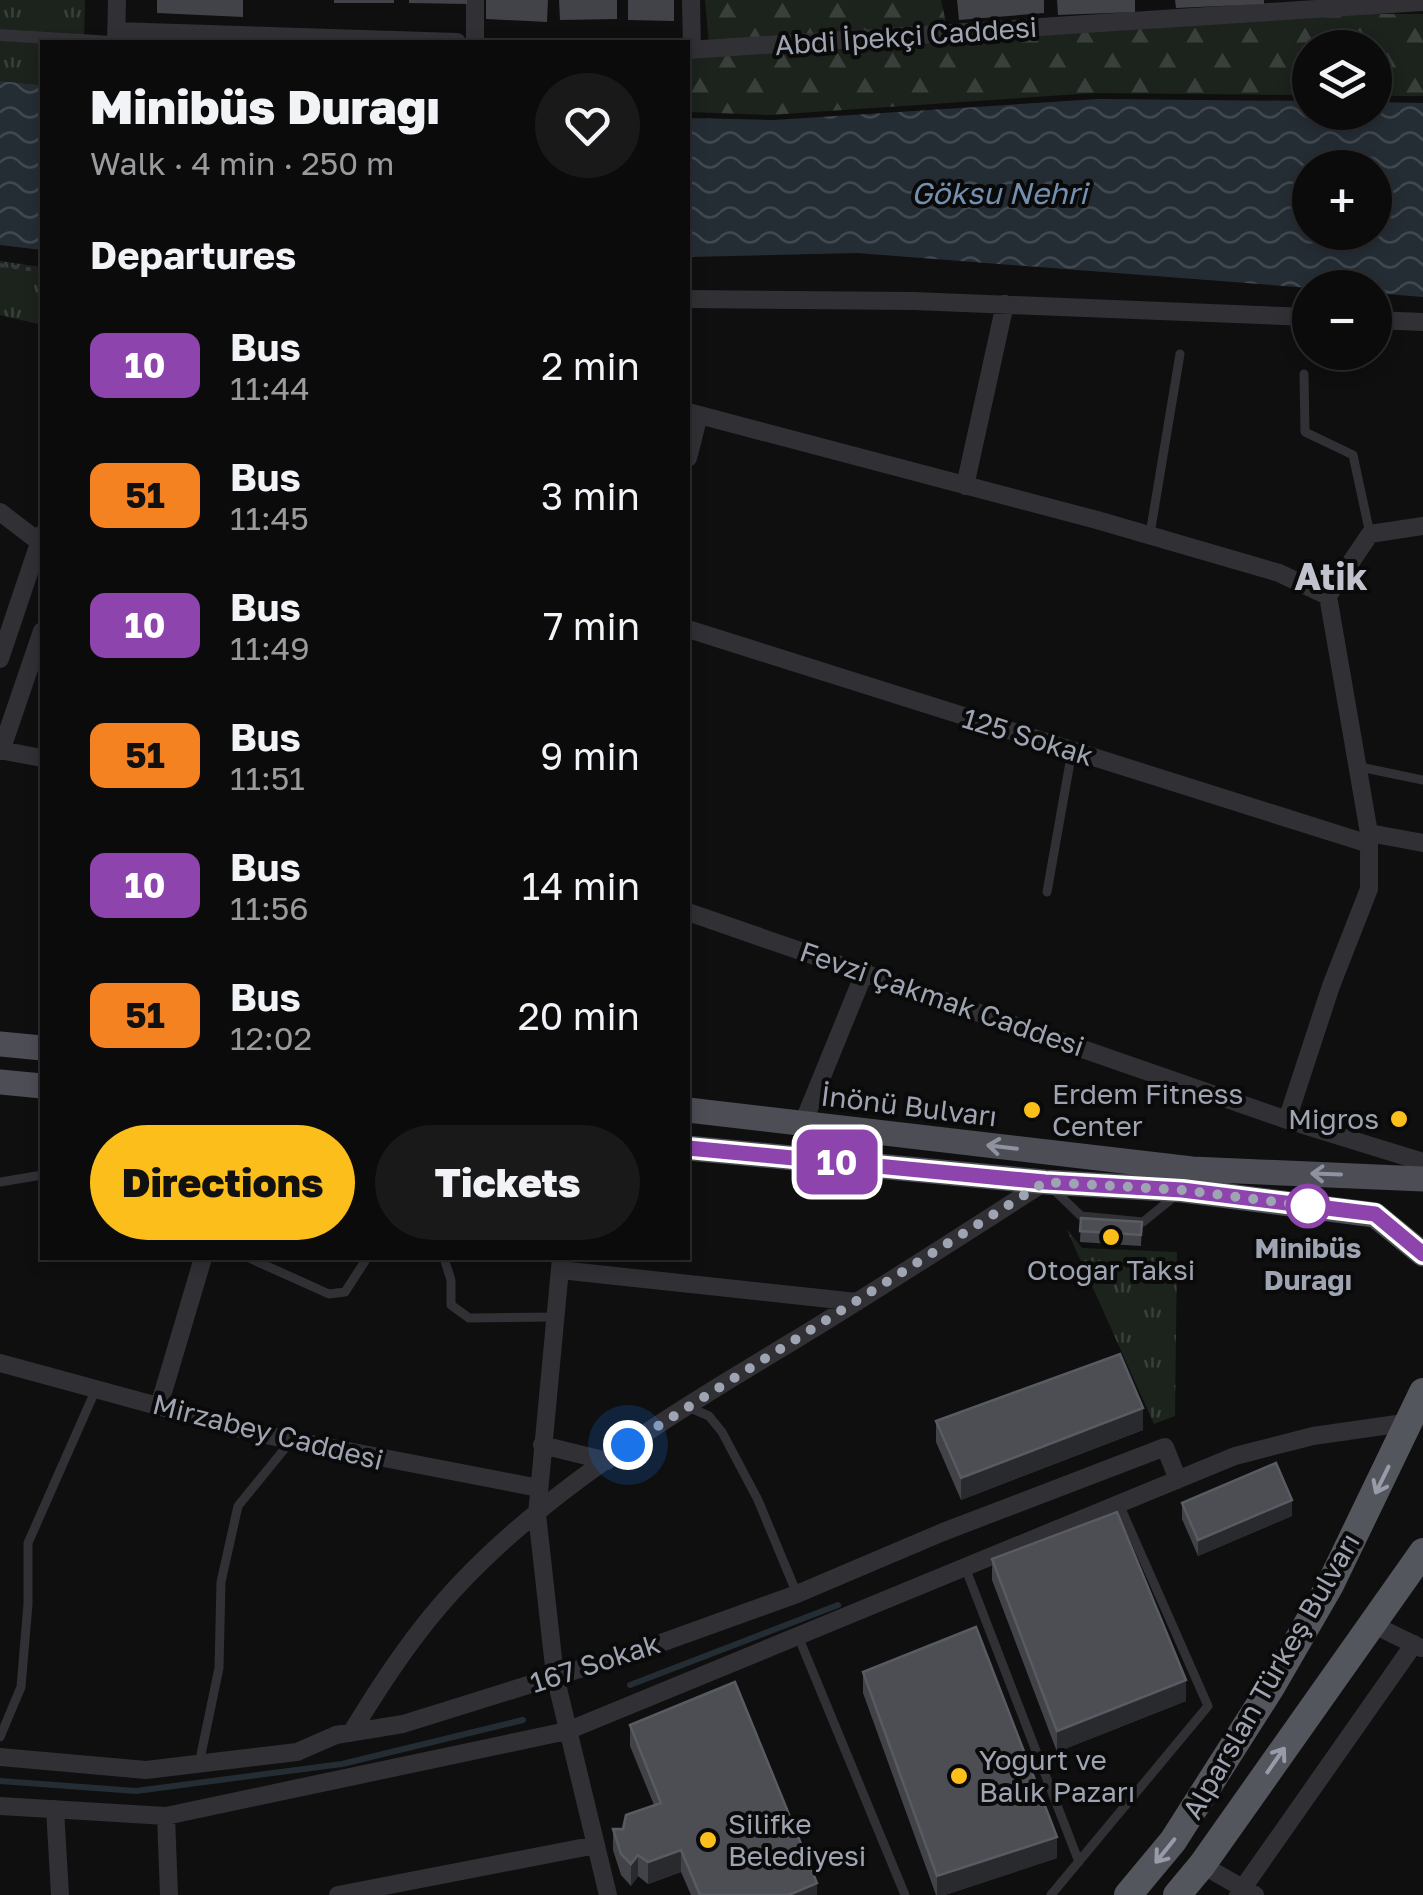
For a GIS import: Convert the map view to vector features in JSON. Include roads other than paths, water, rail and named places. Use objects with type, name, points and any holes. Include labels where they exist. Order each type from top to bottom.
[{"type":"highway","name":"Alparslan Türkeş Bulvarı","points":[[1128,1895],[1174,1840],[1271,1688],[1330,1585],[1423,1392]]},
{"type":"highway","name":"Alparslan Türkeş Bulvarı","points":[[1177,1895],[1423,1552]]},
{"type":"main road","points":[[0,1044],[40,1048]]},
{"type":"main road","points":[[0,1082],[40,1086]]},
{"type":"main road","name":"İnönü Bulvarı","points":[[690,1110],[1192,1169],[1423,1180]]},
{"type":"main road","points":[[690,1148],[1045,1182],[1182,1190],[1375,1214],[1423,1254]]},
{"type":"street","points":[[115,39],[117,0]]},
{"type":"street","points":[[475,0],[475,40]]},
{"type":"street","points":[[690,50],[691,0]]},
{"type":"street","name":"Abdi İpekçi Caddesi","points":[[690,50],[1423,2]]},
{"type":"street","points":[[0,34],[229,40]]},
{"type":"street","points":[[690,299],[1006,304],[1292,316]]},
{"type":"street","points":[[965,486],[1006,304]]},
{"type":"street","points":[[1392,321],[1423,322]]},
{"type":"street","points":[[690,440],[693,414],[1280,573],[1328,596]]},
{"type":"street","points":[[0,512],[40,539]]},
{"type":"street","points":[[1287,1120],[1331,986],[1370,890],[1370,839],[1360,767],[1328,596],[1370,534],[1423,526]]},
{"type":"street","points":[[0,659],[4,631],[40,545]]},
{"type":"street","name":"125 Sokak","points":[[690,631],[1072,751],[1370,839],[1423,843]]},
{"type":"street","points":[[40,638],[0,751],[40,758]]},
{"type":"street","name":"Fevzi Çakmak Caddesi","points":[[690,913],[1287,1120],[1423,1162]]},
{"type":"street","points":[[803,1123],[865,971]]},
{"type":"street","points":[[351,1733],[388,1673],[439,1606],[510,1535],[686,1406],[1045,1182]]},
{"type":"street","points":[[159,1406],[202,1260]]},
{"type":"street","points":[[608,1895],[556,1676],[537,1514],[560,1264],[857,1302]]},
{"type":"street","name":"Mirzabey Caddesi","points":[[0,1363],[291,1441],[539,1488]]},
{"type":"street","points":[[0,1806],[166,1816],[567,1731],[1235,1456],[1313,1436],[1410,1422]]},
{"type":"street","points":[[542,1445],[607,1461]]},
{"type":"street","name":"167 Sokak","points":[[0,1757],[146,1770],[297,1752],[336,1735],[403,1724],[556,1676],[797,1594],[943,1532],[1165,1447],[1178,1480]]},
{"type":"street","points":[[1202,1865],[1245,1893],[1419,1646],[1372,1624]]},
{"type":"street","points":[[56,1809],[60,1895]]},
{"type":"street","points":[[166,1816],[169,1895]]},
{"type":"street","points":[[338,1895],[596,1845]]},
{"type":"lane","points":[[1150,536],[1180,354]]},
{"type":"lane","points":[[1304,374],[1305,432],[1353,455],[1370,534]]},
{"type":"lane","points":[[1047,892],[1072,751]]},
{"type":"lane","points":[[1360,767],[1423,780]]},
{"type":"lane","points":[[0,1182],[40,1175]]},
{"type":"lane","points":[[253,1260],[329,1294],[345,1292],[367,1260]]},
{"type":"lane","points":[[445,1260],[451,1305],[469,1318],[555,1318]]},
{"type":"lane","points":[[0,1737],[21,1687],[28,1543],[96,1389]]},
{"type":"lane","points":[[686,1406],[710,1416],[722,1432],[758,1500],[797,1594]]},
{"type":"lane","points":[[199,1764],[219,1668],[221,1582],[238,1506],[291,1441]]},
{"type":"lane","points":[[1051,1895],[1208,1706],[1119,1504]]},
{"type":"lane","points":[[965,1568],[1079,1862]]},
{"type":"lane","points":[[798,1636],[905,1895]]},
{"type":"water","points":[[0,81],[40,85],[40,250],[0,245]]},
{"type":"water","name":"Göksu Nehri","points":[[1098,99],[1292,101],[1292,130],[1392,130],[1392,102],[1423,103],[1423,297],[1392,294],[1392,270],[1292,270],[1292,287],[857,253],[690,257],[690,118],[774,120]]},
{"type":"waterway","points":[[630,1685],[838,1605]]},
{"type":"waterway","points":[[0,1781],[136,1791],[342,1764],[523,1720]]},
{"type":"place","name":"Erdem Fitness Center","points":[[1032,1110]]},
{"type":"place","name":"Migros","points":[[1399,1119]]},
{"type":"place","name":"Minibüs Durağı","points":[[1308,1206]]},
{"type":"place","name":"Otogar Taksi","points":[[1111,1237]]},
{"type":"place","name":"Yoğurt ve Balık Pazarı","points":[[959,1776]]},
{"type":"place","name":"Silifke Belediyesi","points":[[708,1840]]},
{"type":"district","name":"Atik","points":[[1331,577]]}]
